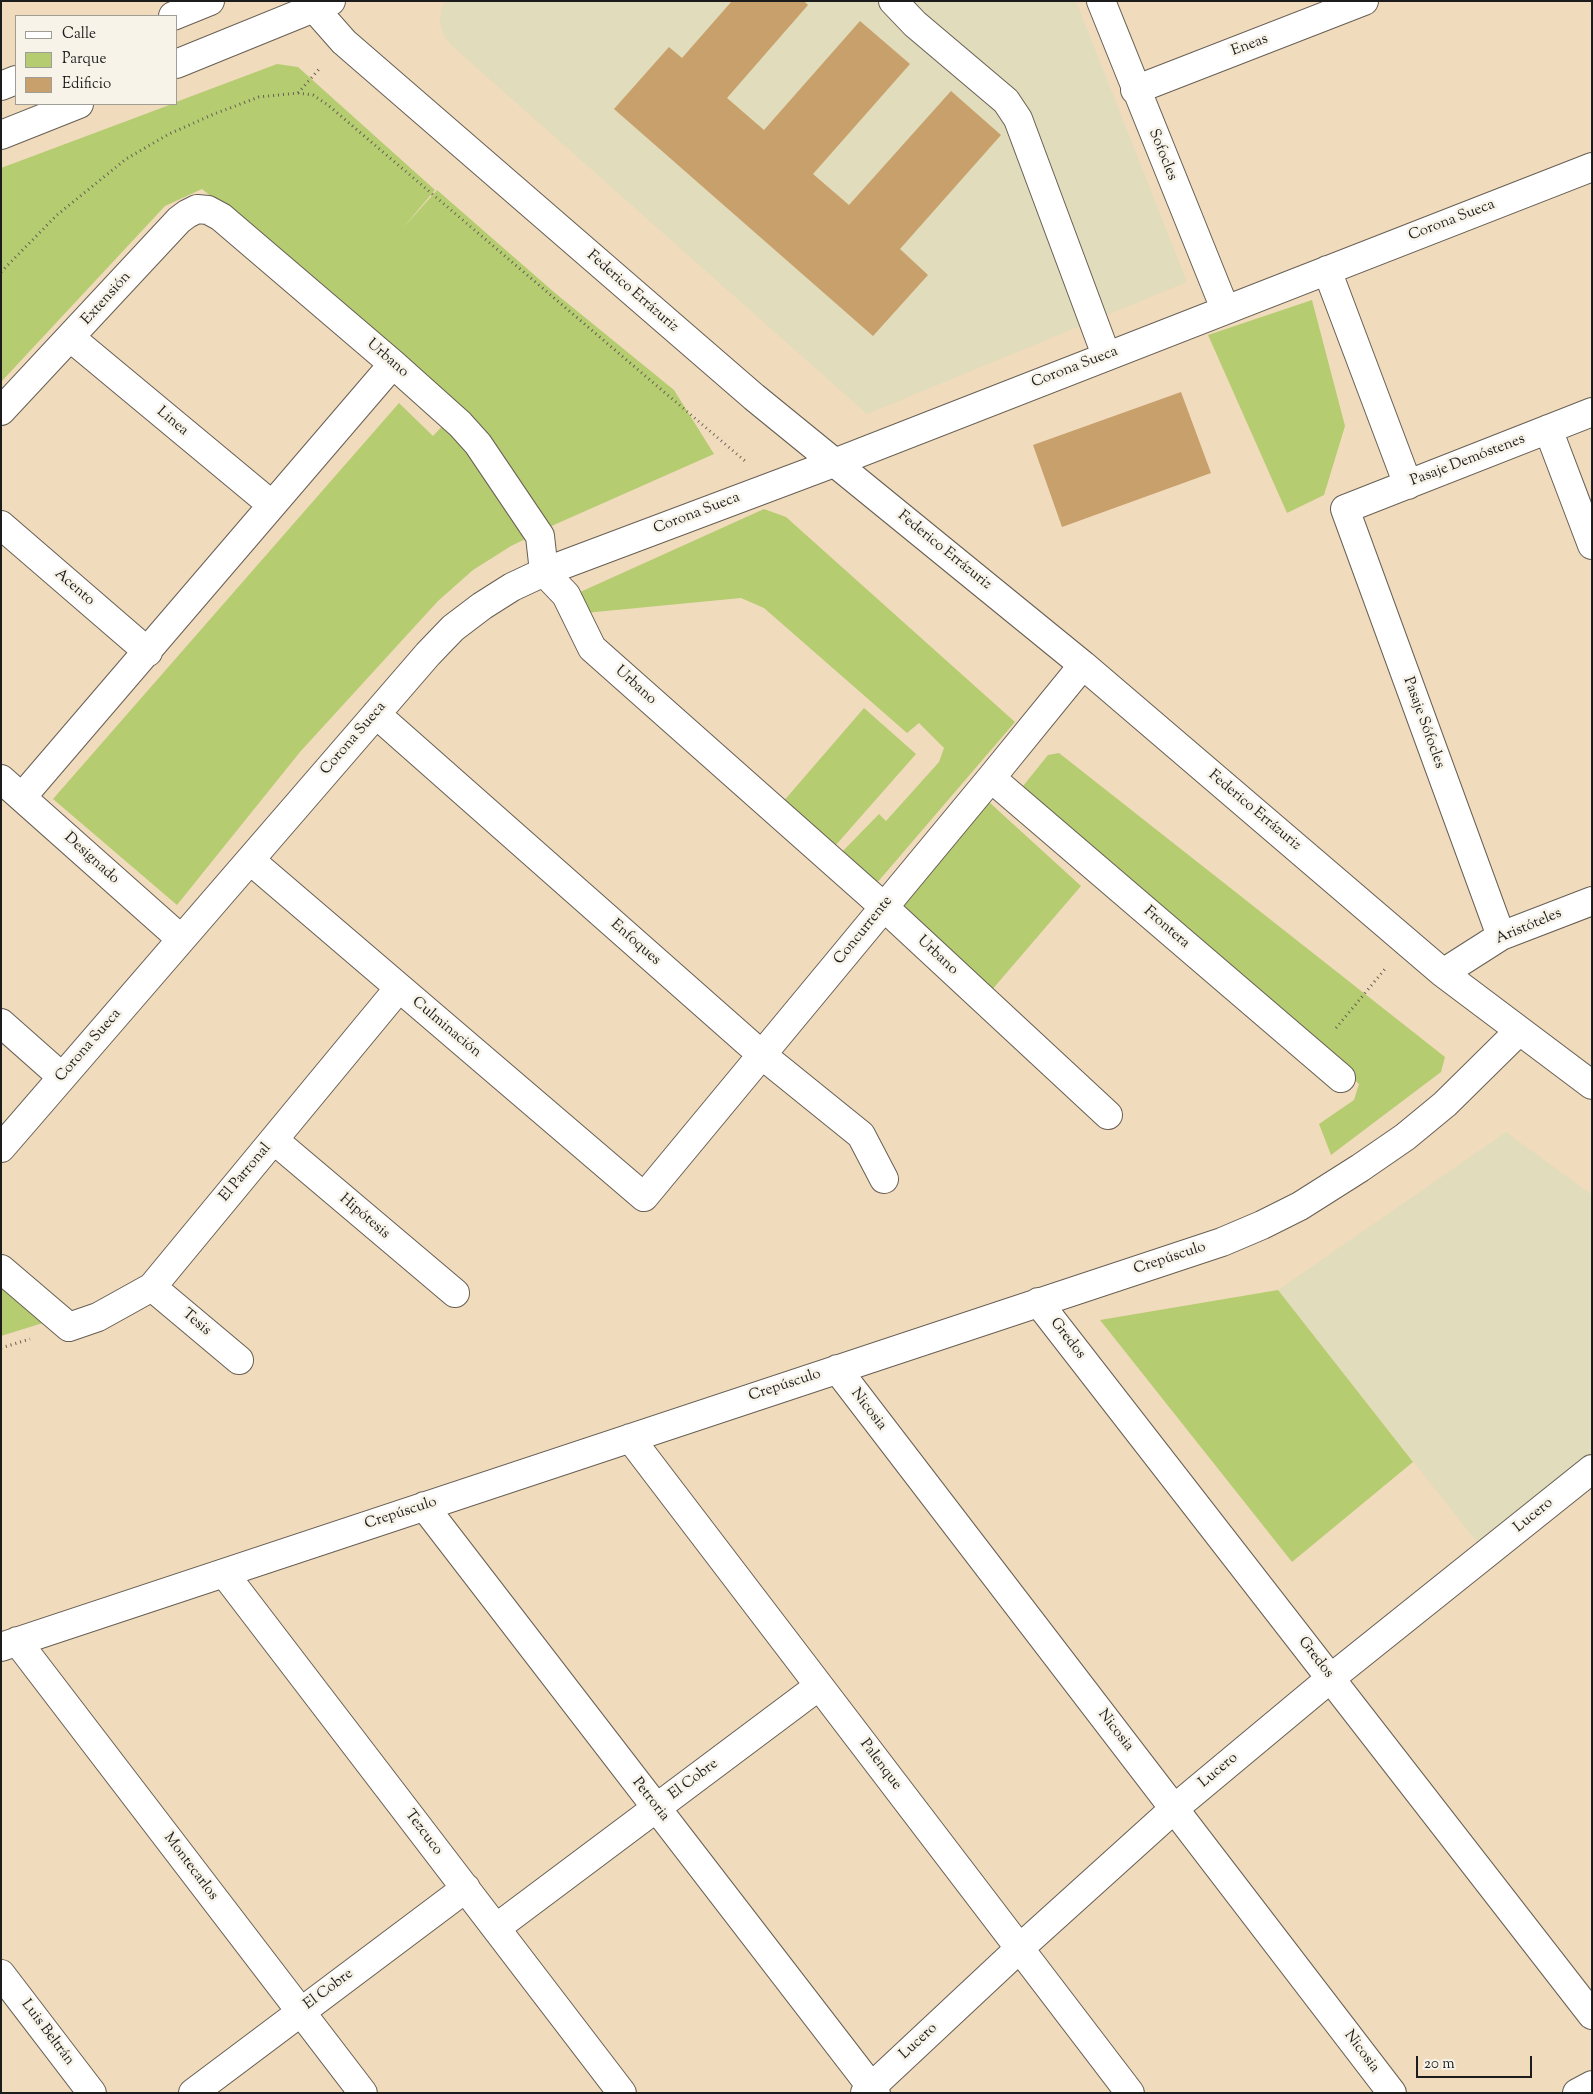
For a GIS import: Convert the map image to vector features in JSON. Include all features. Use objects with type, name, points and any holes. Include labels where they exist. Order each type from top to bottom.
[{"type":"street","points":[[175,15],[210,1]]},
{"type":"street","points":[[893,1],[915,24],[1006,101],[1018,119],[1106,355]]},
{"type":"street","name":"Sofocles","points":[[1101,1],[1135,90],[1225,309]]},
{"type":"street","name":"Eneas","points":[[1135,90],[1364,1]]},
{"type":"street","points":[[178,63],[319,4]]},
{"type":"street","name":"Federico Errázuriz","points":[[319,4],[344,42],[754,397],[1083,665],[1443,973],[1518,1032],[1592,1085]]},
{"type":"street","points":[[1,86],[15,80]]},
{"type":"street","points":[[1,135],[76,105]]},
{"type":"street","name":"Corona Sueca","points":[[1,1148],[428,654],[453,628],[482,606],[512,587],[544,572],[834,463],[1106,355],[1592,167]]},
{"type":"street","name":"Extensión","points":[[1,411],[71,338],[178,220],[197,210],[208,210],[221,218]]},
{"type":"street","name":"Urbano","points":[[221,218],[393,364],[460,424],[478,444],[540,536],[544,572],[566,595],[592,648],[884,907],[1108,1115]]},
{"type":"street","points":[[1327,270],[1408,484]]},
{"type":"street","name":"Linea","points":[[71,338],[272,506]]},
{"type":"street","points":[[22,797],[393,364]]},
{"type":"street","name":"Pasaje Demóstenes","points":[[1345,509],[1592,412]]},
{"type":"street","points":[[1548,429],[1592,545]]},
{"type":"street","name":"Pasaje Sófocles","points":[[1345,509],[1501,936]]},
{"type":"street","name":"Acento","points":[[1,525],[148,652]]},
{"type":"street","name":"Concurrente","points":[[644,1197],[1083,665]]},
{"type":"street","name":"Enfoques","points":[[376,714],[762,1055],[861,1135],[884,1179]]},
{"type":"street","name":"Frontera","points":[[991,778],[1341,1078]]},
{"type":"street","name":"Designado","points":[[1,779],[181,939]]},
{"type":"street","name":"Culminación","points":[[250,860],[644,1197]]},
{"type":"street","name":"Aristóteles","points":[[1443,973],[1501,936],[1592,901]]},
{"type":"street","name":"El Parronal","points":[[1,1269],[68,1327],[98,1317],[152,1287],[399,988]]},
{"type":"street","points":[[1,1023],[62,1077]]},
{"type":"street","name":"Crepúsculo","points":[[9,1644],[1222,1242],[1300,1206],[1405,1137],[1445,1104],[1518,1032]]},
{"type":"street","name":"Hipótesis","points":[[274,1140],[455,1293]]},
{"type":"street","name":"Tesis","points":[[152,1287],[239,1360]]},
{"type":"street","name":"Gredos","points":[[1038,1302],[1592,2015]]},
{"type":"street","name":"Nicosia","points":[[837,1369],[1392,2093]]},
{"type":"street","name":"Palenque","points":[[630,1438],[1130,2093]]},
{"type":"street","name":"Lucero","points":[[871,2091],[1020,1948],[1175,1808],[1331,1678],[1592,1469]]},
{"type":"street","name":"Petroria","points":[[424,1506],[871,2091]]},
{"type":"street","name":"Tezcuco","points":[[224,1573],[622,2093]]},
{"type":"street","name":"Montecarlos","points":[[9,1644],[363,2093]]},
{"type":"street","name":"El Cobre","points":[[496,1928],[820,1686]]},
{"type":"street","name":"El Cobre","points":[[193,2093],[466,1888]]},
{"type":"street","name":"Luis Beltrán","points":[[1,1974],[92,2093]]},
{"type":"street","points":[[1577,2093],[1592,2085]]},
{"type":"path","points":[[1,272],[58,215],[126,159],[169,134],[259,97],[298,93],[313,95],[336,112],[774,485]]},
{"type":"path","points":[[1314,1055],[1407,942]]},
{"type":"shaded area","points":[[445,1],[1076,1],[1187,282],[867,414],[451,45],[443,34],[440,22],[441,10]]},
{"type":"shaded area","points":[[1506,1132],[1592,1195],[1592,1460],[1483,1550],[1278,1290]]},
{"type":"green space","points":[[277,64],[298,67],[435,190],[402,229],[437,190],[555,293],[674,390],[714,454],[556,524],[511,546],[473,570],[438,601],[300,752],[177,905],[53,799],[399,403],[433,436],[461,406],[202,189],[165,206],[1,382],[1,168],[169,105],[178,105],[178,101]]},
{"type":"green space","points":[[1312,300],[1345,426],[1324,495],[1287,513],[1208,335]]},
{"type":"green space","points":[[764,509],[786,517],[1015,722],[876,884],[839,855],[879,814],[886,821],[939,762],[944,748],[919,723],[907,733],[764,608],[741,598],[585,613],[578,593]]},
{"type":"green space","points":[[864,708],[916,754],[835,846],[782,803]]},
{"type":"green space","points":[[1059,753],[1445,1057],[1441,1072],[1331,1155],[1319,1124],[1354,1100],[1359,1084],[1023,786],[1048,755]]},
{"type":"green space","points":[[989,802],[1081,886],[991,991],[896,908]]},
{"type":"green space","points":[[1,1283],[46,1322],[1,1336]]},
{"type":"green space","points":[[1278,1290],[1413,1462],[1292,1562],[1100,1320]]},
{"type":"building","points":[[732,1],[804,1],[808,5],[727,98],[764,130],[860,21],[910,64],[813,174],[849,205],[951,91],[1001,135],[900,249],[928,275],[873,336],[614,109],[669,47],[682,58]]},
{"type":"building","points":[[1181,392],[1211,473],[1062,527],[1033,445]]}]
